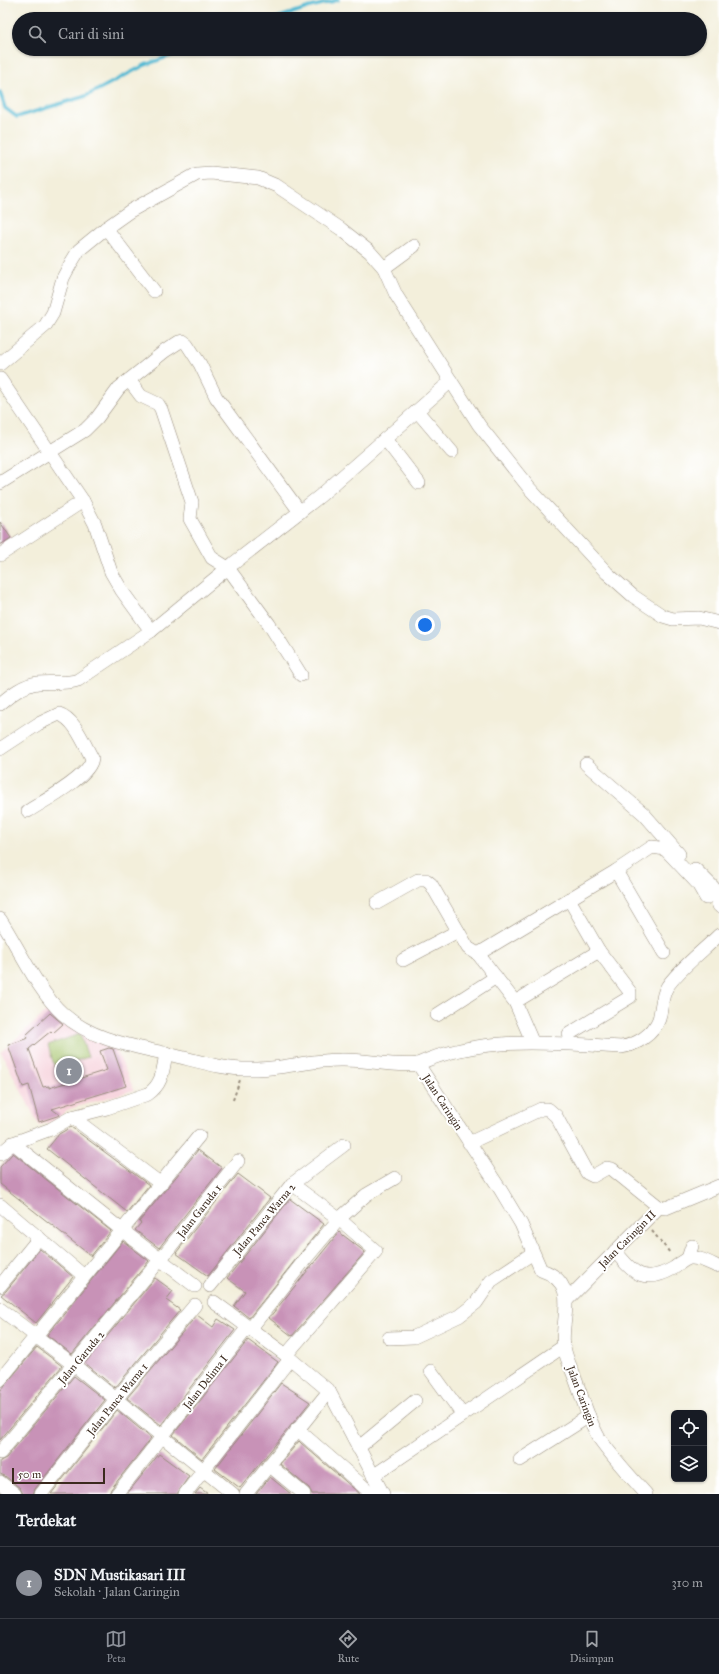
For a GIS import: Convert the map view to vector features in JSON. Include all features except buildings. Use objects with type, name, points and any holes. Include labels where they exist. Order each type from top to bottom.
[{"type":"street","points":[[0,364],[45,326],[53,313],[63,278],[79,250],[106,228],[168,189],[197,174],[211,173],[258,178],[277,186],[353,238],[370,252],[384,268],[396,295],[479,425],[530,489],[592,557],[633,596],[663,616],[672,619],[699,618],[719,623]]},
{"type":"street","points":[[106,228],[154,291]]},
{"type":"street","points":[[384,268],[414,246]]},
{"type":"street","points":[[0,483],[85,430],[97,418],[119,388],[179,342],[183,341],[187,344],[200,364],[216,397],[300,512]]},
{"type":"street","points":[[0,379],[83,501],[95,524],[111,572],[122,591],[151,630]]},
{"type":"street","points":[[129,380],[141,396],[159,406],[192,502],[190,519],[212,558],[228,568],[269,624],[301,675]]},
{"type":"street","points":[[0,704],[24,686],[38,683],[70,683],[78,680],[151,630],[343,477],[451,381]]},
{"type":"street","points":[[417,411],[452,452]]},
{"type":"street","points":[[385,439],[419,483]]},
{"type":"street","points":[[0,555],[83,501]]},
{"type":"street","points":[[0,749],[38,724],[59,714],[66,716],[92,758],[89,768],[80,777],[28,811]]},
{"type":"street","points":[[586,764],[644,814],[677,851],[716,884],[719,906]]},
{"type":"street","points":[[478,954],[616,871],[652,847],[665,849],[698,884],[706,898]]},
{"type":"street","points":[[616,871],[664,953]]},
{"type":"street","points":[[377,903],[418,880],[426,880],[431,884],[468,948],[478,954],[515,1002],[532,1041]]},
{"type":"street","points":[[569,1034],[630,997],[630,992],[599,951],[570,899]]},
{"type":"street","name":"Jalan Caringin","points":[[0,918],[47,997],[71,1020],[88,1031],[108,1039],[241,1070],[333,1060],[354,1060],[394,1066],[418,1064],[521,1224],[541,1270],[548,1272],[557,1279],[567,1300],[564,1346],[589,1416],[599,1437],[619,1465],[646,1494]]},
{"type":"street","points":[[403,960],[458,931]]},
{"type":"street","points":[[418,1064],[456,1050],[532,1041],[621,1047],[638,1042],[650,1032],[658,1020],[664,994],[671,982],[719,935]]},
{"type":"street","points":[[515,1002],[599,951]]},
{"type":"street","points":[[437,1015],[496,977]]},
{"type":"street","points":[[0,1154],[13,1143],[51,1128],[72,1116],[107,1108],[148,1094],[154,1090],[160,1081],[166,1053]]},
{"type":"street","points":[[469,1143],[541,1109],[548,1109],[556,1116],[587,1173],[593,1176],[607,1168],[612,1168],[659,1207]]},
{"type":"street","points":[[72,1116],[161,1184]]},
{"type":"street","points":[[0,1380],[199,1136]]},
{"type":"street","points":[[13,1143],[123,1231],[195,1286]]},
{"type":"street","name":"Jalan Panca Warna 2","points":[[210,1286],[292,1184],[344,1145]]},
{"type":"street","name":"Jalan Garuda 1","points":[[160,1260],[238,1161]]},
{"type":"street","name":"Jalan Delima I","points":[[117,1494],[339,1218],[366,1195],[396,1178]]},
{"type":"street","points":[[185,1494],[204,1471],[288,1357],[376,1251],[339,1218],[292,1184]]},
{"type":"street","name":"Jalan Caringin II","points":[[567,1300],[659,1207],[666,1208],[719,1186]]},
{"type":"street","points":[[0,1204],[84,1276]]},
{"type":"street","points":[[0,1286],[39,1238]]},
{"type":"street","points":[[684,1261],[692,1246]]},
{"type":"street","points":[[615,1251],[628,1266],[637,1273],[646,1276],[661,1275],[684,1261],[704,1260],[716,1266]]},
{"type":"street","points":[[389,1338],[414,1337],[460,1316],[476,1303],[491,1281],[533,1253]]},
{"type":"street","name":"Jalan Garuda 2","points":[[0,1453],[160,1260]]},
{"type":"street","points":[[202,1283],[210,1286],[215,1295],[214,1302],[205,1308],[195,1305],[191,1293],[195,1286],[202,1283]]},
{"type":"street","points":[[214,1302],[288,1357],[329,1391],[373,1476],[378,1493]]},
{"type":"street","name":"Jalan Panca Warna 1","points":[[41,1494],[116,1399],[195,1305]]},
{"type":"street","points":[[0,1309],[74,1365],[162,1438],[233,1494]]},
{"type":"street","points":[[373,1476],[564,1346]]},
{"type":"street","points":[[431,1371],[462,1414]]},
{"type":"street","points":[[246,1494],[329,1391]]},
{"type":"street","points":[[358,1448],[415,1401]]},
{"type":"street","points":[[520,1460],[589,1416]]},
{"type":"street","points":[[297,1429],[378,1493]]},
{"type":"street","points":[[269,1465],[304,1494]]},
{"type":"street","points":[[0,1482],[15,1494]]},
{"type":"path","points":[[233,1100],[240,1084],[241,1070]]},
{"type":"path","points":[[644,1221],[684,1261]]},
{"type":"shaded area","points":[[52,1007],[114,1045],[134,1090],[69,1109],[55,1121],[39,1125],[1,1052]]},
{"type":"green space","points":[[80,1034],[88,1057],[55,1068],[48,1045]]},
{"type":"waterway","points":[[295,12],[338,0]]},
{"type":"waterway","points":[[0,92],[5,108],[17,117],[86,96],[145,65],[170,56]]},
{"type":"place","name":"SDN Mustikasari III","points":[[69,1071]]}]
